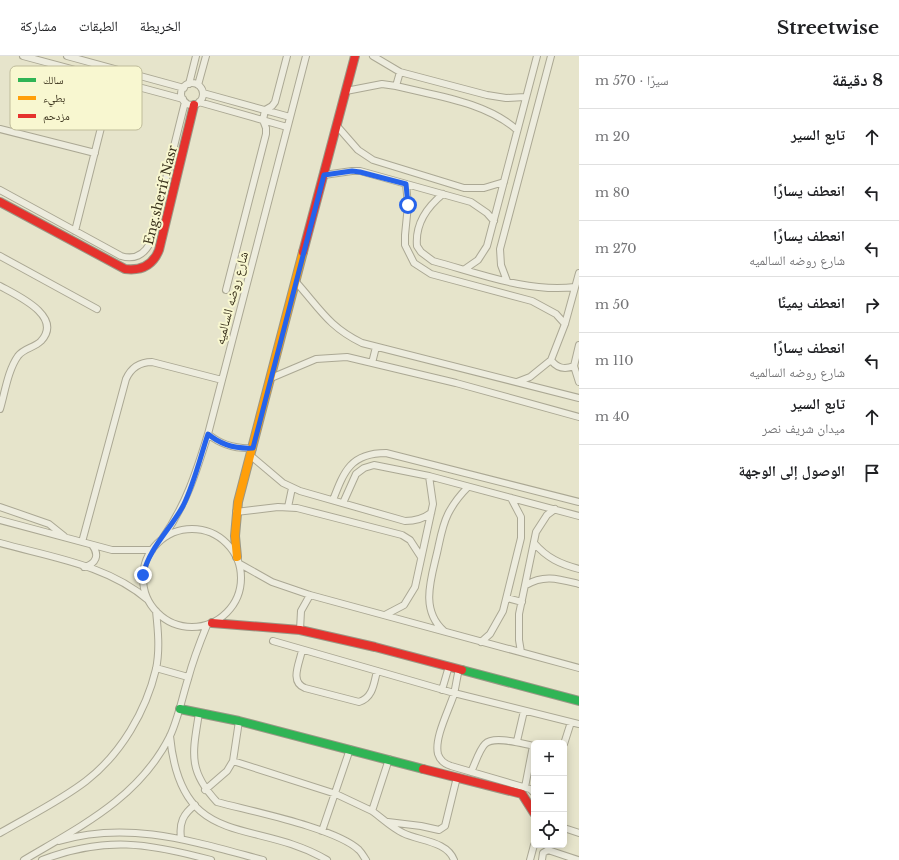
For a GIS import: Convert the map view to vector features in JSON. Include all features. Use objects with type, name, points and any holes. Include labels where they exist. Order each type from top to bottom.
[{"type":"street","points":[[23,56],[60,66]]},
{"type":"street","points":[[67,56],[107,66]]},
{"type":"street","points":[[0,190],[121,256],[131,258],[145,252],[150,243],[184,101],[182,93],[186,86],[196,56]]},
{"type":"street","points":[[206,56],[198,85],[203,93],[290,117]]},
{"type":"street","points":[[226,290],[266,134],[266,128],[262,120],[265,110],[272,106],[275,102],[287,56]]},
{"type":"street","name":"شارع روضه السالميه","points":[[162,539],[177,517],[189,493],[208,434],[306,56]]},
{"type":"street","points":[[24,860],[52,844],[121,799],[139,780],[156,759],[170,736],[180,709],[188,677],[210,624],[227,612],[237,598],[241,581],[235,536],[236,512],[355,56]]},
{"type":"street","points":[[373,56],[400,72],[497,97],[526,97]]},
{"type":"street","points":[[465,270],[478,260],[487,246],[537,56]]},
{"type":"street","points":[[507,281],[501,265],[500,249],[551,56]]},
{"type":"street","points":[[396,86],[400,72]]},
{"type":"street","points":[[142,75],[186,86],[198,85]]},
{"type":"street","points":[[346,91],[382,84],[396,86],[484,109],[502,117],[517,130]]},
{"type":"street","points":[[142,89],[184,101],[287,127]]},
{"type":"street","points":[[197,104],[203,93]]},
{"type":"street","name":"Eng.sherif Nasr","points":[[0,202],[125,269],[136,270],[146,267],[155,260],[159,250],[197,104]]},
{"type":"street","points":[[337,126],[358,150],[373,160],[464,188],[484,188],[504,182]]},
{"type":"street","points":[[0,129],[95,153]]},
{"type":"street","points":[[75,231],[101,130]]},
{"type":"street","points":[[324,175],[352,171],[360,172],[461,198],[479,206],[494,222]]},
{"type":"street","points":[[406,184],[408,205],[405,245],[414,263],[430,274],[532,301],[556,314],[565,324]]},
{"type":"street","points":[[461,198],[464,188]]},
{"type":"street","points":[[443,194],[433,202],[426,211],[418,233],[417,246],[421,252],[432,260],[536,288],[576,287]]},
{"type":"street","points":[[22,214],[27,205]]},
{"type":"street","points":[[487,246],[496,250],[500,249]]},
{"type":"street","points":[[0,256],[97,308]]},
{"type":"street","points":[[517,382],[530,378],[551,360],[565,324],[579,273]]},
{"type":"street","points":[[296,282],[322,314],[338,328],[350,336],[376,347],[579,398]]},
{"type":"street","points":[[0,286],[34,306],[44,316],[46,325],[45,334],[41,341],[23,351],[15,362],[0,408]]},
{"type":"street","points":[[532,301],[536,288]]},
{"type":"street","points":[[579,346],[574,366],[579,382]]},
{"type":"street","points":[[372,363],[376,347]]},
{"type":"street","points":[[271,378],[316,358],[347,357],[456,383],[579,417]]},
{"type":"street","points":[[551,360],[559,367],[569,368],[574,366]]},
{"type":"street","points":[[82,542],[126,379],[132,369],[141,363],[152,362],[222,380]]},
{"type":"street","points":[[208,434],[225,445],[252,452],[283,483],[292,488],[405,521],[415,521],[424,518],[431,513]]},
{"type":"street","points":[[333,500],[348,466],[359,458],[372,453],[386,453],[579,502]]},
{"type":"street","points":[[344,503],[351,482],[356,474],[364,468],[374,465],[429,476],[579,516]]},
{"type":"street","points":[[376,613],[385,616],[395,611],[404,604],[415,587],[431,513],[432,494],[429,476]]},
{"type":"street","points":[[445,632],[437,625],[432,614],[428,591],[443,526],[453,505],[468,487]]},
{"type":"street","points":[[288,507],[292,488]]},
{"type":"street","points":[[481,642],[490,634],[497,623],[507,598],[521,538],[520,517],[511,498]]},
{"type":"street","points":[[0,507],[49,524],[65,537]]},
{"type":"street","points":[[236,512],[288,507],[296,508],[402,535],[410,540],[421,557]]},
{"type":"street","points":[[521,652],[518,627],[534,542],[541,523],[555,509]]},
{"type":"street","points":[[392,532],[396,518]]},
{"type":"street","points":[[0,520],[112,550],[152,550]]},
{"type":"street","points":[[148,600],[144,588],[143,575],[146,562],[152,550],[162,539],[175,532],[189,529],[204,530],[218,536],[229,545],[238,560],[272,582],[310,595],[579,668]]},
{"type":"street","points":[[521,538],[534,542],[548,557],[557,563],[579,569]]},
{"type":"street","points":[[0,543],[84,567],[120,580],[137,590],[164,618],[180,625],[196,627],[210,624],[300,630],[375,647],[579,701]]},
{"type":"street","points":[[84,567],[90,566],[95,562],[97,556],[96,550],[92,545]]},
{"type":"street","points":[[526,586],[534,580],[544,577],[554,577],[579,584]]},
{"type":"street","points":[[415,587],[428,591]]},
{"type":"street","points":[[300,630],[300,612],[310,595]]},
{"type":"street","points":[[507,598],[522,602]]},
{"type":"street","points":[[0,833],[86,780],[110,758],[130,732],[144,702],[156,668],[158,634],[156,611]]},
{"type":"street","points":[[273,641],[442,690],[579,724]]},
{"type":"street","points":[[302,650],[296,677],[298,684],[305,688],[359,702],[368,698],[371,693],[376,671]]},
{"type":"street","points":[[442,690],[449,666]]},
{"type":"street","points":[[156,668],[188,677]]},
{"type":"street","points":[[459,669],[454,693],[440,734],[438,752],[440,759],[444,764],[531,790]]},
{"type":"street","points":[[180,709],[239,721],[522,794],[533,812]]},
{"type":"street","points":[[517,741],[524,711]]},
{"type":"street","points":[[199,713],[193,753],[196,773],[205,790],[217,802],[322,831],[359,850],[366,860]]},
{"type":"street","points":[[205,790],[227,770],[233,761],[239,721]]},
{"type":"street","points":[[565,740],[571,722]]},
{"type":"street","points":[[170,736],[174,768],[182,788],[195,805],[211,819],[230,829],[314,852],[327,860]]},
{"type":"street","points":[[471,772],[484,745],[489,741],[517,741],[531,745]]},
{"type":"street","points":[[322,831],[336,794],[350,749]]},
{"type":"street","points":[[372,811],[388,759]]},
{"type":"street","points":[[525,787],[531,760]]},
{"type":"street","points":[[233,761],[336,794],[372,811],[402,833],[444,847],[452,855],[454,860]]},
{"type":"street","points":[[387,821],[439,830],[445,826],[458,777]]},
{"type":"street","points":[[181,838],[180,828],[182,819],[187,811],[195,805]]},
{"type":"street","points":[[567,829],[579,834]]},
{"type":"street","points":[[52,844],[72,837],[114,833],[142,833],[181,838],[263,860]]},
{"type":"street","points":[[42,860],[76,849],[114,844],[153,846],[211,860]]},
{"type":"street","points":[[530,860],[533,848]]},
{"type":"street","points":[[542,860],[543,853],[548,850],[578,860]]},
{"type":"traffic: fast","points":[[462,670],[579,701]]},
{"type":"traffic: fast","points":[[180,709],[239,721],[423,769]]},
{"type":"traffic: slow","points":[[237,557],[235,536],[238,502],[303,252]]},
{"type":"traffic: jam","points":[[303,252],[355,56]]},
{"type":"traffic: jam","points":[[0,202],[125,269],[136,269],[146,266],[153,260],[159,250],[194,105]]},
{"type":"traffic: jam","points":[[212,623],[300,630],[375,647],[462,670]]},
{"type":"traffic: jam","points":[[423,769],[522,794],[533,812]]},
{"type":"route","points":[[143,575],[146,562],[152,550],[162,539],[177,517],[189,493],[208,434],[225,445],[239,448],[253,448],[324,175],[352,171],[406,184],[408,205]]}]
